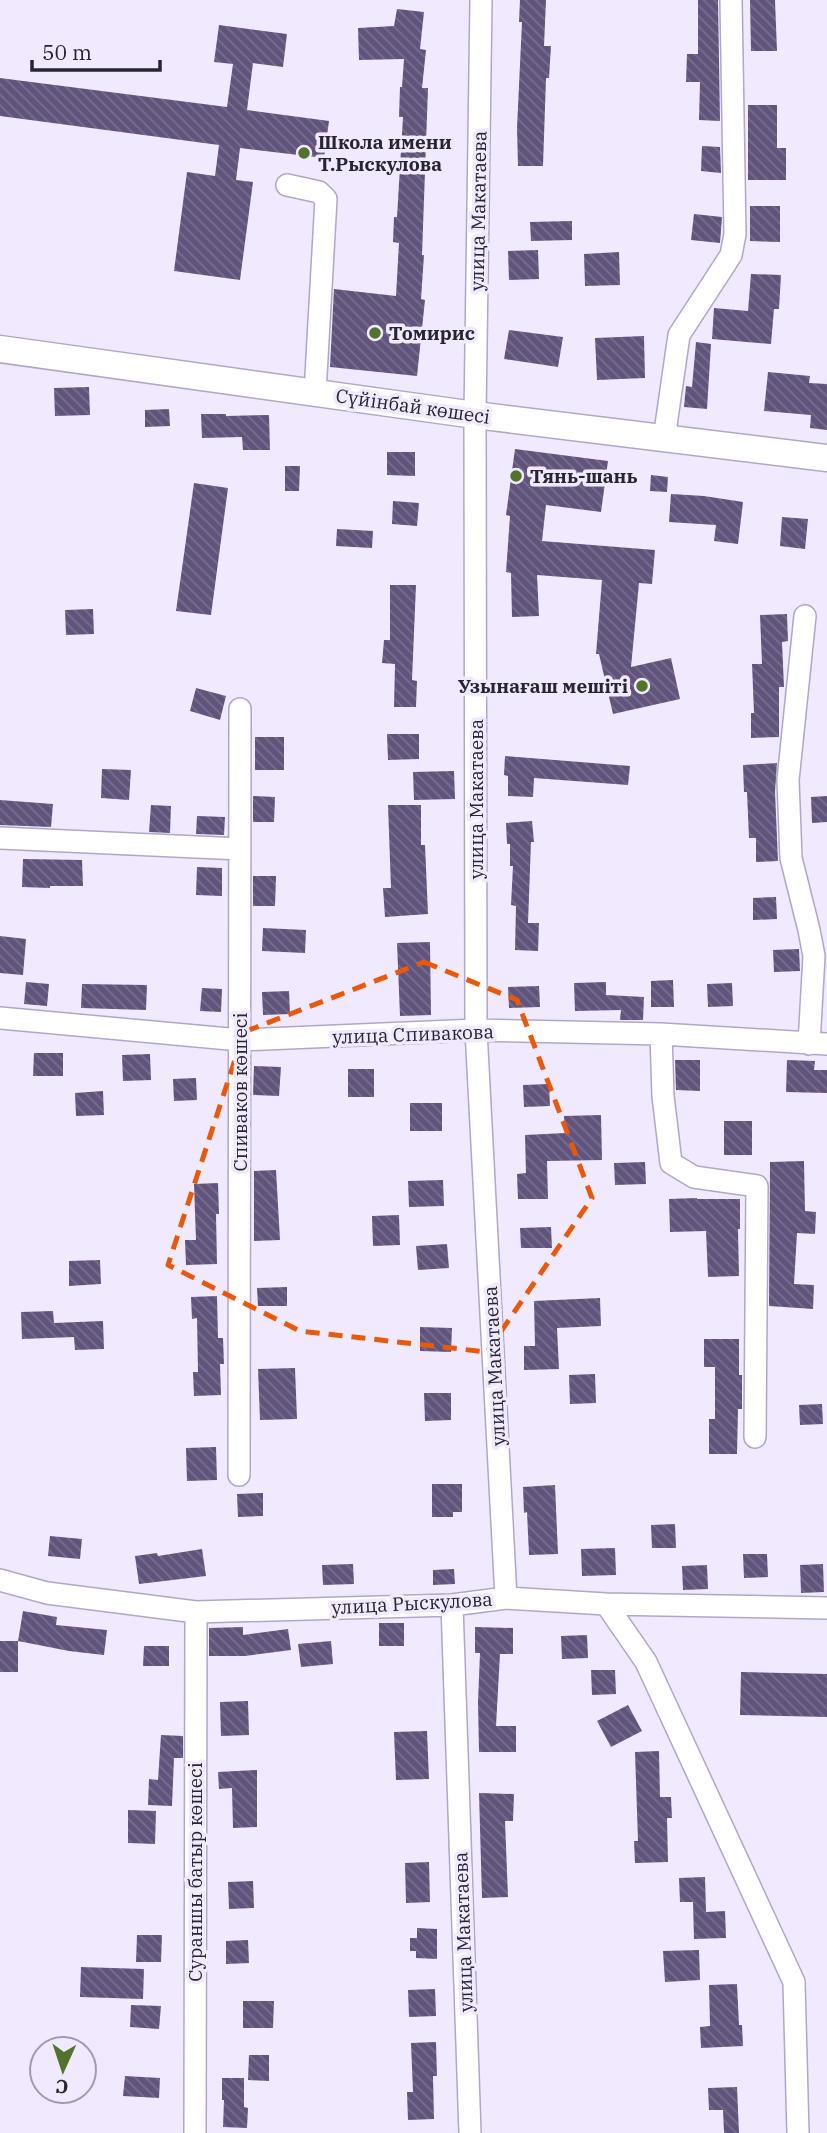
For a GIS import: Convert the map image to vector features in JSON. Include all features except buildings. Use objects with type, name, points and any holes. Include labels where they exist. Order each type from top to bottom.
[{"type":"main road","name":"Сүйінбай көшесі","points":[[0,349],[475,415],[827,458]]},
{"type":"street","name":"улица Макатаева","points":[[481,0],[475,415],[477,1030],[506,1598]]},
{"type":"street","points":[[664,439],[679,335],[731,255],[735,234],[731,0]]},
{"type":"street","points":[[287,185],[319,192],[326,199],[315,393]]},
{"type":"street","points":[[805,616],[788,780],[791,858],[814,956],[818,1044]]},
{"type":"street","name":"Спиваков көшесі","points":[[239,1475],[240,709]]},
{"type":"street","points":[[0,838],[240,849]]},
{"type":"street","name":"улица Спивакова","points":[[0,1018],[240,1040],[477,1030],[661,1034],[818,1044]]},
{"type":"street","points":[[661,1034],[663,1096],[671,1163],[694,1177],[757,1186],[755,1437]]},
{"type":"street","name":"улица Рыскулова","points":[[0,1580],[47,1592],[196,1612],[452,1605],[506,1598],[606,1604],[827,1608]]},
{"type":"street","points":[[606,1604],[646,1662],[794,1982],[798,2133]]},
{"type":"street","name":"улица Макатаева","points":[[452,1605],[470,2133]]},
{"type":"street","name":"Сураншы батыр көшесі","points":[[195,2133],[196,1612]]},
{"type":"highlighted area","points":[[424,962],[517,1000],[592,1198],[487,1352],[300,1331],[168,1265],[244,1032]]},
{"type":"place","name":"Школа имени Т.Рыскулова","points":[[304,153]]},
{"type":"place","name":"Томирис","points":[[375,333]]},
{"type":"place","name":"Тянь-шань","points":[[516,476]]},
{"type":"place","name":"Узынағаш мешіті","points":[[642,686]]}]
